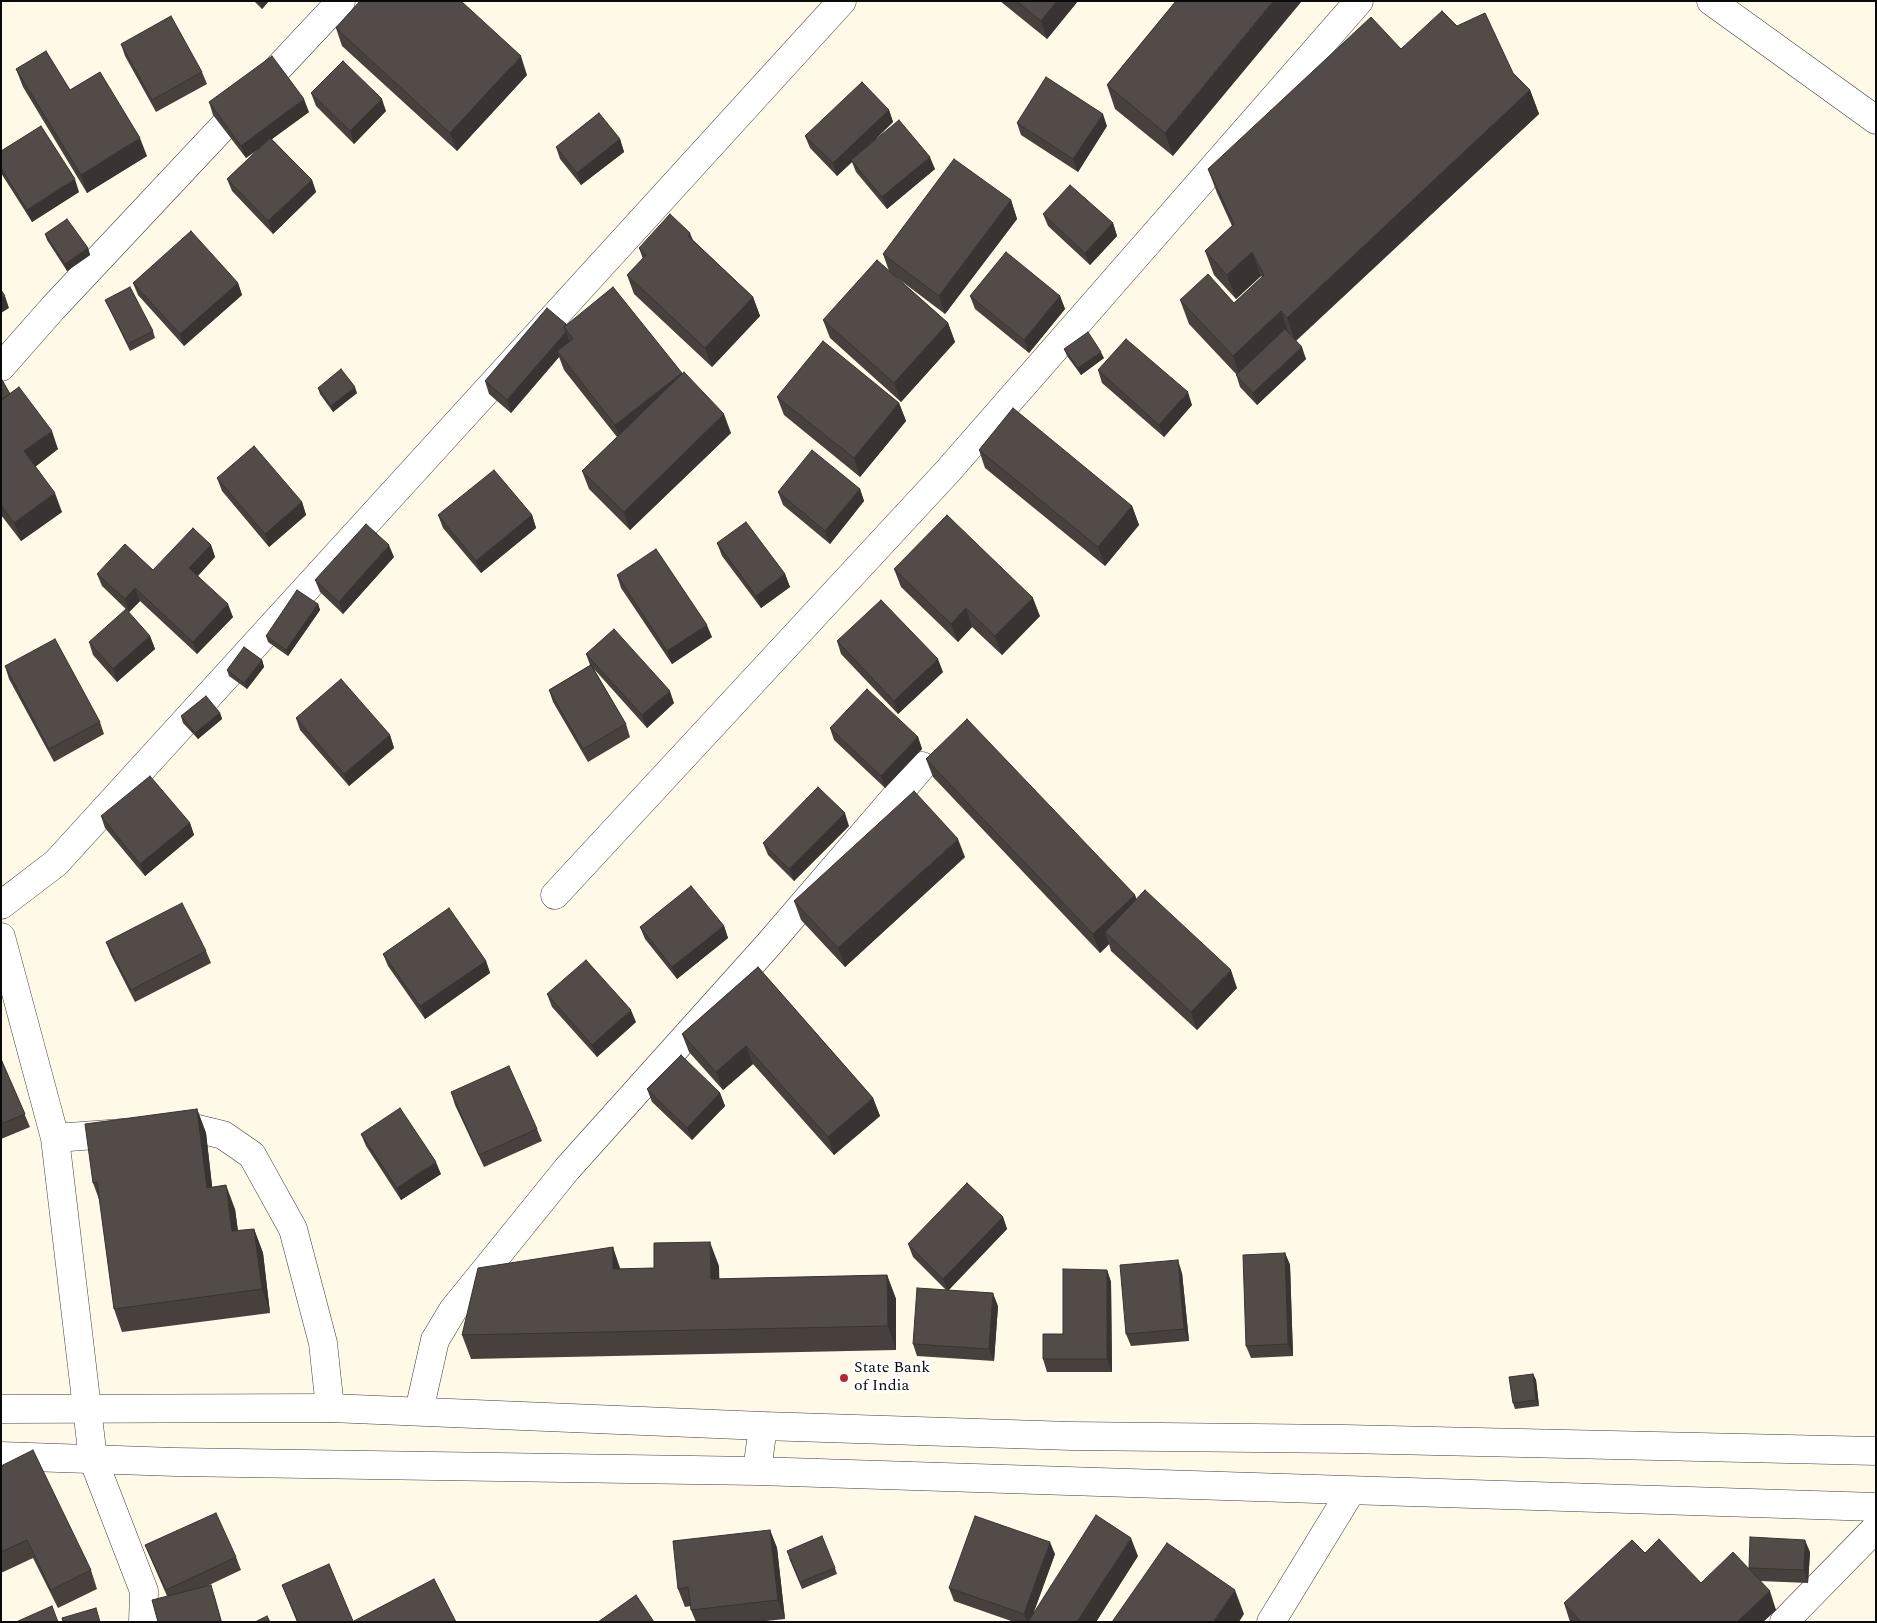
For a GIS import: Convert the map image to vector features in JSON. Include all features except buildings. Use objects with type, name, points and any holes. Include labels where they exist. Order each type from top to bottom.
[{"type":"street","points":[[1,367],[53,308],[341,1]]},
{"type":"street","points":[[1,905],[63,855],[842,1]]},
{"type":"street","points":[[555,895],[948,471],[1359,1]]},
{"type":"street","points":[[1711,1],[1876,120]]},
{"type":"street","points":[[419,1411],[435,1340],[454,1310],[567,1169],[769,944],[922,766]]},
{"type":"street","points":[[1,937],[54,1138],[93,1459],[144,1591],[143,1622]]},
{"type":"street","points":[[54,1138],[186,1126],[223,1135],[252,1155],[292,1229],[323,1343],[330,1408]]},
{"type":"street","points":[[1,1409],[330,1408],[763,1426],[1071,1436],[1415,1440],[1876,1451]]},
{"type":"street","points":[[757,1471],[763,1426]]},
{"type":"street","points":[[1,1456],[175,1462],[757,1471],[1876,1507]]},
{"type":"street","points":[[1271,1622],[1350,1491]]},
{"type":"street","points":[[1784,1622],[1876,1528]]},
{"type":"place","name":"State Bank of India","points":[[844,1378]]}]
